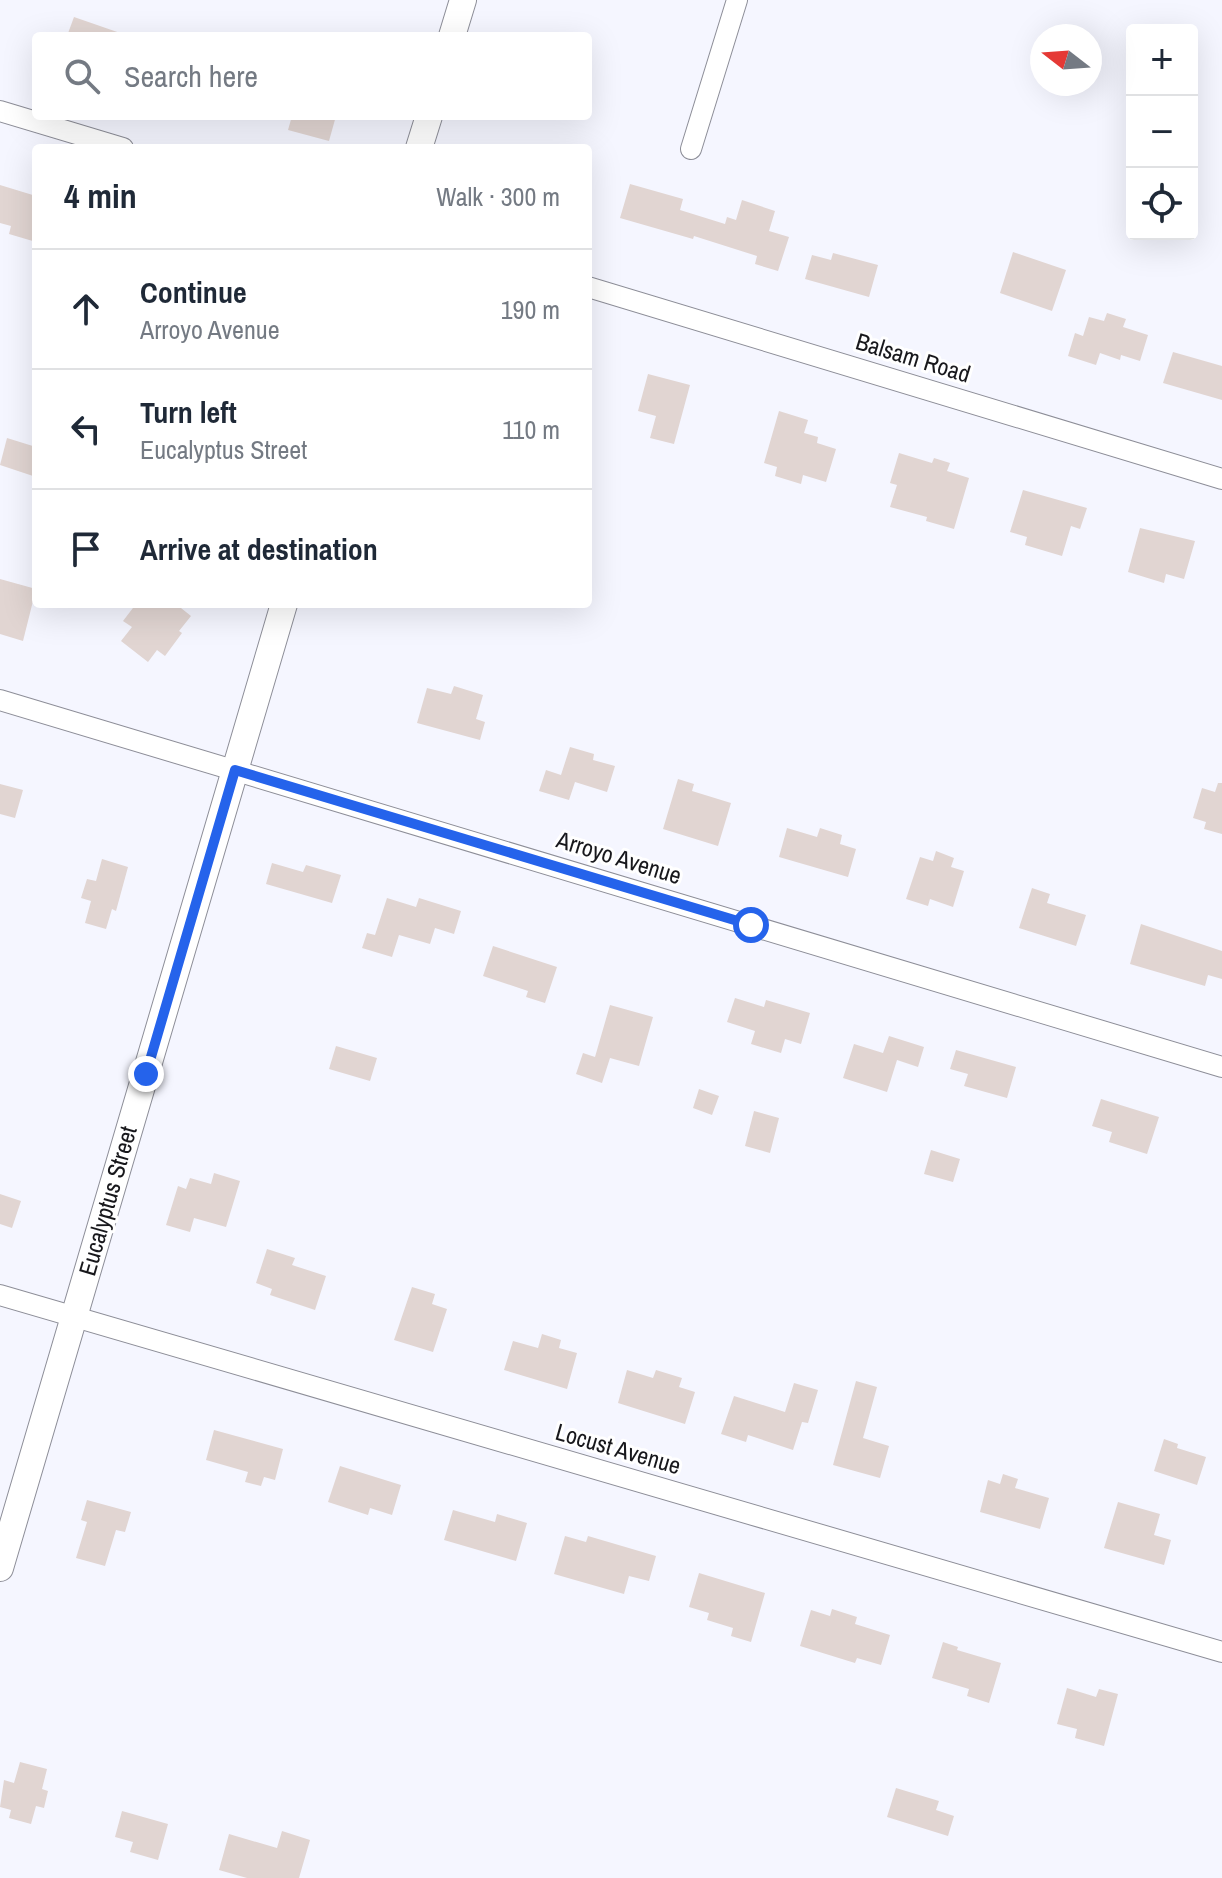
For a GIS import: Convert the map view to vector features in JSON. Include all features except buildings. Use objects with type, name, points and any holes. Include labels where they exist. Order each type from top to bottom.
[{"type":"main road","points":[[453,32],[463,0]]},
{"type":"main road","points":[[420,144],[428,120]]},
{"type":"main road","name":"Eucalyptus Street","points":[[0,1568],[283,608]]},
{"type":"street","points":[[691,149],[737,0]]},
{"type":"street","points":[[0,111],[110,144]]},
{"type":"street","name":"Balsam Road","points":[[592,288],[1222,479]]},
{"type":"street","name":"Arroyo Avenue","points":[[0,700],[1222,1067]]},
{"type":"street","name":"Locust Avenue","points":[[0,1295],[1222,1652]]},
{"type":"route","points":[[146,1074],[235,770],[751,925]]}]
